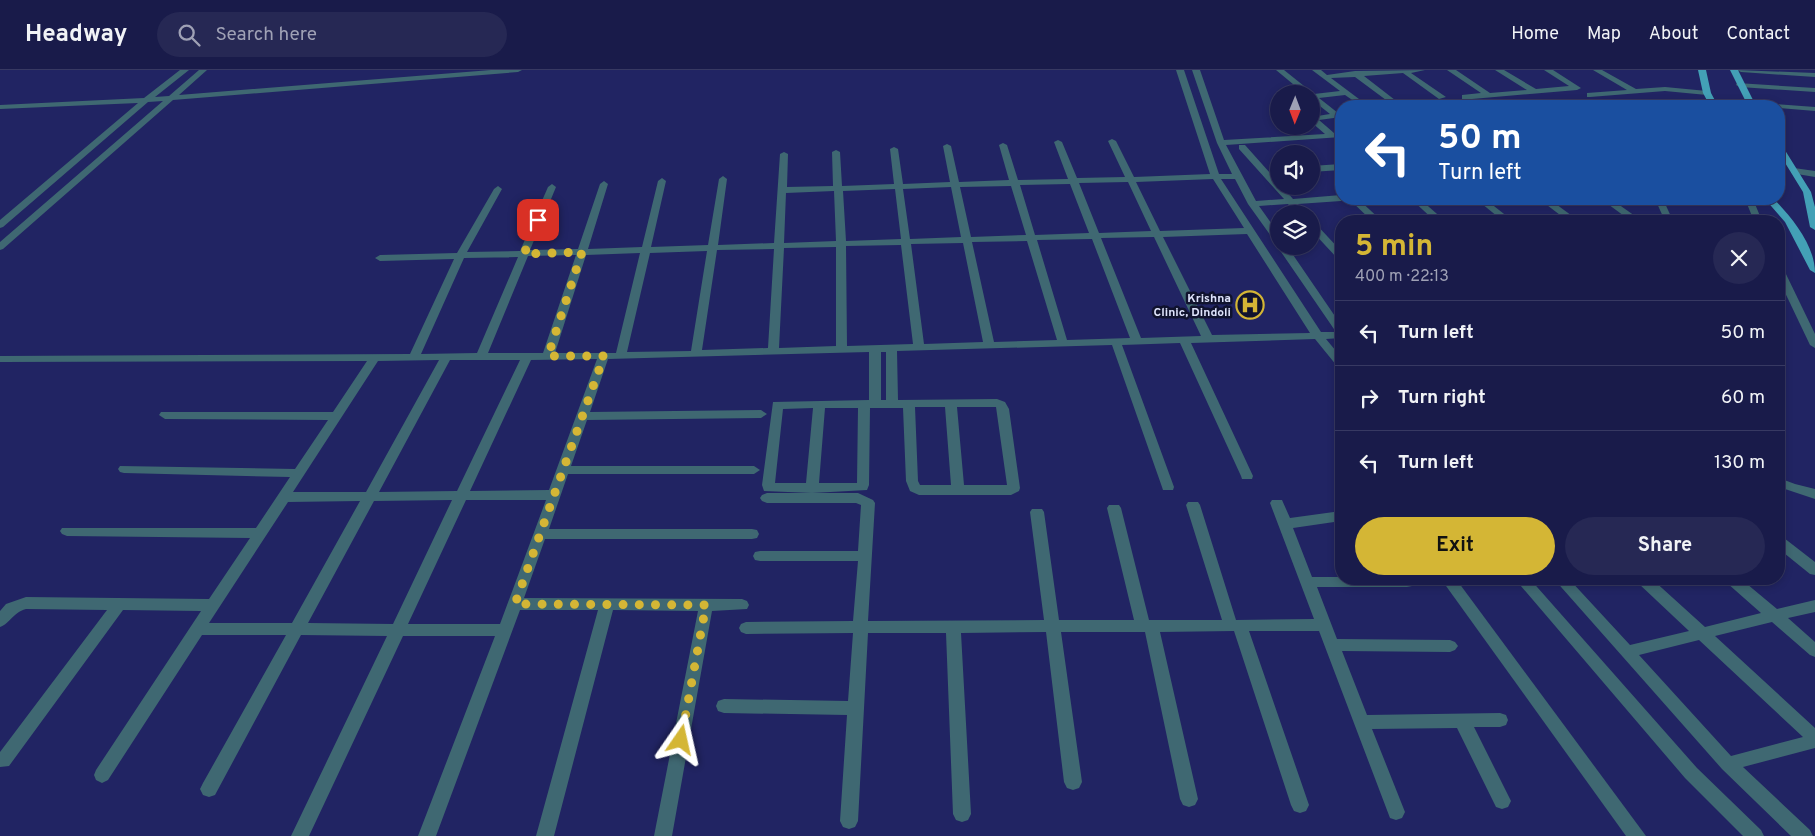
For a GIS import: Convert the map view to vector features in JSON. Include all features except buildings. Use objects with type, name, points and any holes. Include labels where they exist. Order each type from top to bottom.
[{"type":"main road","points":[[1702,70],[1707,94],[1710,100]]},
{"type":"main road","points":[[1734,70],[1749,100]]},
{"type":"main road","points":[[1785,157],[1807,192],[1812,207],[1815,227]]},
{"type":"main road","points":[[1774,205],[1784,215]]},
{"type":"main road","points":[[1785,217],[1815,270]]},
{"type":"street","points":[[0,225],[146,100],[184,70]]},
{"type":"street","points":[[0,246],[203,70]]},
{"type":"street","points":[[0,100],[157,92],[437,70]]},
{"type":"street","points":[[0,107],[146,100],[518,70]]},
{"type":"street","points":[[1180,70],[1216,178],[1318,336],[1335,357]]},
{"type":"street","points":[[1196,70],[1222,145],[1253,204],[1270,228]]},
{"type":"street","points":[[1280,70],[1299,85]]},
{"type":"street","points":[[1316,70],[1355,100]]},
{"type":"street","points":[[1330,76],[1353,72],[1421,70]]},
{"type":"street","points":[[1451,70],[1488,95]]},
{"type":"street","points":[[1499,70],[1536,92]]},
{"type":"street","points":[[1468,100],[1465,98],[1577,88],[1548,70]]},
{"type":"street","points":[[1597,70],[1634,91]]},
{"type":"street","points":[[1741,70],[1815,75]]},
{"type":"street","points":[[1404,71],[1442,97]]},
{"type":"street","points":[[1353,72],[1391,100]]},
{"type":"street","points":[[1770,72],[1795,95]]},
{"type":"street","points":[[1740,85],[1815,90]]},
{"type":"street","points":[[1590,95],[1665,89],[1707,94]]},
{"type":"street","points":[[1320,94],[1346,93]]},
{"type":"street","points":[[1320,101],[1335,112]]},
{"type":"street","points":[[1802,102],[1813,110]]},
{"type":"street","points":[[1785,108],[1813,110]]},
{"type":"street","points":[[1335,116],[1313,119],[1335,135]]},
{"type":"street","points":[[1222,145],[1335,136]]},
{"type":"street","points":[[1112,141],[1208,339]]},
{"type":"street","points":[[1222,145],[1242,147],[1335,141]]},
{"type":"street","points":[[1058,142],[1137,342]]},
{"type":"street","points":[[1003,145],[1063,343]]},
{"type":"street","points":[[947,146],[989,345]]},
{"type":"street","points":[[1242,147],[1294,205]]},
{"type":"street","points":[[894,149],[919,348]]},
{"type":"street","points":[[836,152],[841,244],[842,350]]},
{"type":"street","points":[[773,352],[784,154]]},
{"type":"street","points":[[1320,169],[1335,168]]},
{"type":"street","points":[[1794,171],[1815,174]]},
{"type":"street","points":[[1265,173],[1270,173]]},
{"type":"street","points":[[782,190],[1238,176]]},
{"type":"street","points":[[696,353],[723,179]]},
{"type":"street","points":[[621,356],[662,181]]},
{"type":"street","points":[[548,356],[604,184]]},
{"type":"street","points":[[481,356],[552,186]]},
{"type":"street","points":[[414,357],[460,256],[498,189]]},
{"type":"street","points":[[1253,204],[1335,198]]},
{"type":"street","points":[[1359,205],[1370,215]]},
{"type":"street","points":[[1422,205],[1433,215]]},
{"type":"street","points":[[1488,205],[1500,215]]},
{"type":"street","points":[[1552,205],[1566,215]]},
{"type":"street","points":[[1614,205],[1628,215]]},
{"type":"street","points":[[380,258],[1250,231]]},
{"type":"street","points":[[1320,234],[1335,250]]},
{"type":"street","points":[[1288,255],[1335,324]]},
{"type":"street","points":[[1785,298],[1815,345]]},
{"type":"street","points":[[0,359],[621,356],[1137,342],[1318,336],[1335,334]]},
{"type":"street","points":[[1184,340],[1247,476]]},
{"type":"street","points":[[1116,342],[1168,487]]},
{"type":"street","points":[[875,349],[870,404],[863,485],[858,488],[770,488],[768,484],[776,406],[819,404],[870,404],[909,404],[997,403],[1001,405],[1015,485],[1011,490],[919,490],[913,486],[909,404]]},
{"type":"street","points":[[891,349],[892,404]]},
{"type":"street","points":[[209,789],[447,356]]},
{"type":"street","points":[[300,836],[528,356]]},
{"type":"street","points":[[426,836],[515,604],[604,356]]},
{"type":"street","points":[[102,775],[375,357]]},
{"type":"street","points":[[951,403],[958,490]]},
{"type":"street","points":[[812,488],[819,404]]},
{"type":"street","points":[[582,416],[761,414]]},
{"type":"street","points":[[165,415],[337,416]]},
{"type":"street","points":[[124,470],[299,473]]},
{"type":"street","points":[[562,470],[754,470]]},
{"type":"street","points":[[1785,485],[1815,494]]},
{"type":"street","points":[[284,497],[553,495]]},
{"type":"street","points":[[767,498],[865,500],[868,503],[849,821]]},
{"type":"street","points":[[1277,503],[1396,812]]},
{"type":"street","points":[[1193,505],[1300,805]]},
{"type":"street","points":[[1114,508],[1147,626],[1189,799]]},
{"type":"street","points":[[1036,512],[1073,782]]},
{"type":"street","points":[[1285,524],[1335,517]]},
{"type":"street","points":[[67,530],[260,533]]},
{"type":"street","points":[[540,534],[752,534]]},
{"type":"street","points":[[1785,547],[1815,570]]},
{"type":"street","points":[[760,556],[865,556]]},
{"type":"street","points":[[1307,582],[1335,582]]},
{"type":"street","points":[[1452,585],[1637,836]]},
{"type":"street","points":[[1527,585],[1691,773],[1755,836]]},
{"type":"street","points":[[1566,585],[1728,764],[1804,836]]},
{"type":"street","points":[[1650,585],[1815,739]]},
{"type":"street","points":[[1739,585],[1815,651]]},
{"type":"street","points":[[0,621],[11,608],[26,603],[213,605]]},
{"type":"street","points":[[3,761],[119,604]]},
{"type":"street","points":[[515,604],[742,605]]},
{"type":"street","points":[[545,836],[607,605]]},
{"type":"street","points":[[663,836],[706,605]]},
{"type":"street","points":[[1626,652],[1815,606]]},
{"type":"street","points":[[746,628],[1323,625]]},
{"type":"street","points":[[953,628],[962,814]]},
{"type":"street","points":[[197,629],[505,630]]},
{"type":"street","points":[[1331,645],[1450,646]]},
{"type":"street","points":[[724,706],[856,708]]},
{"type":"street","points":[[1361,722],[1500,720]]},
{"type":"street","points":[[1462,721],[1502,801]]},
{"type":"street","points":[[1728,764],[1815,739]]},
{"type":"place","name":"Krishna Clinic, Dindoli","points":[[1250,305]]},
{"type":"route","points":[[538,220],[524,254],[582,252],[548,356],[604,356],[515,604],[706,605],[681,740]]}]
